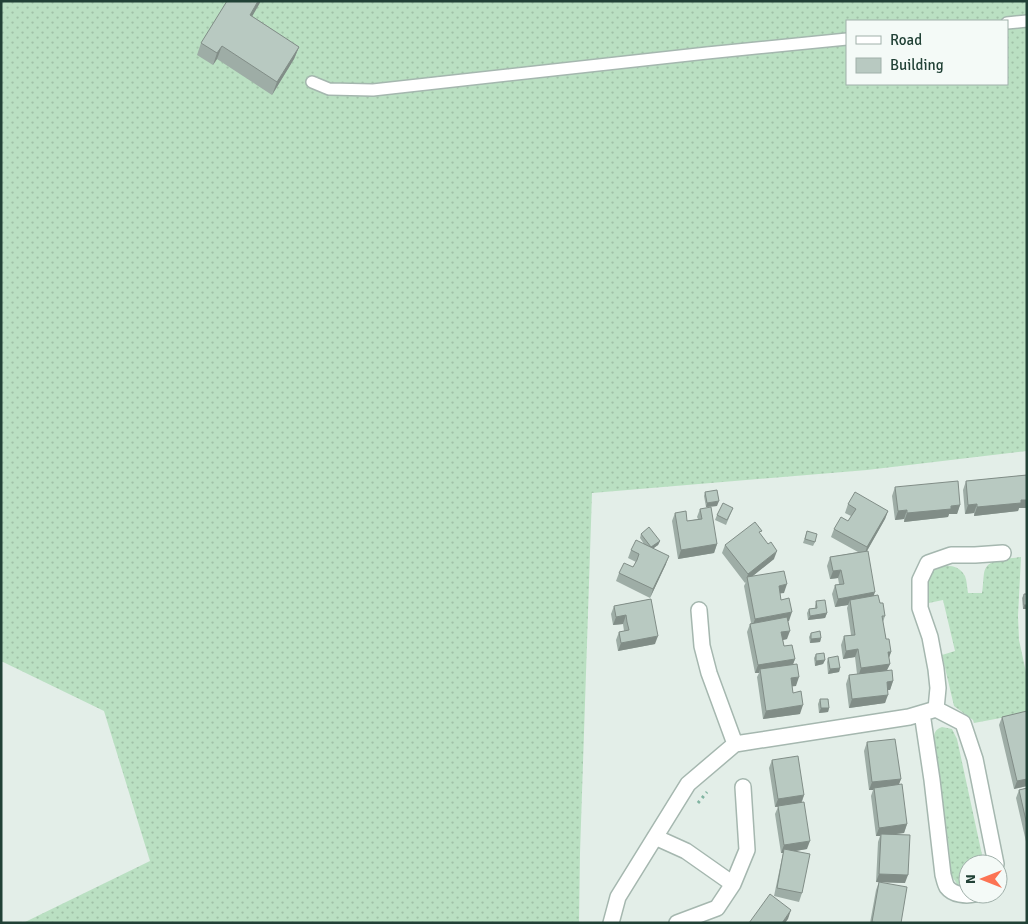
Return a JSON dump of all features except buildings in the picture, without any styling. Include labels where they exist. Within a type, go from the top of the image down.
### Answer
[{"type":"street","points":[[936,709],[938,688],[936,669],[930,637],[920,608],[920,580],[928,564],[951,555],[975,556],[1003,553]]},
{"type":"street","points":[[699,610],[702,646],[709,673],[735,744]]},
{"type":"street","points":[[611,923],[618,897],[688,784],[735,744],[910,717],[936,709],[963,723],[975,759],[994,854]]},
{"type":"street","points":[[922,713],[943,875],[947,887],[958,894]]},
{"type":"street","points":[[677,923],[718,908],[733,884],[747,850],[743,786]]},
{"type":"street","points":[[655,837],[686,852],[733,884]]},
{"type":"lane","points":[[1008,23],[1027,21]]},
{"type":"lane","points":[[312,82],[329,89],[373,90],[846,39]]},
{"type":"green space","points":[[1,1],[1027,1],[1027,451],[867,470],[592,493],[579,923],[23,923],[150,861],[104,711],[1,661]]},
{"type":"green space","points":[[1021,557],[1018,616],[1019,640],[1027,677],[1027,713],[974,723],[973,720],[954,706],[942,655],[955,651],[943,600],[924,604],[924,588],[931,570],[950,566],[958,569],[965,576],[968,593],[982,593],[984,573],[989,564],[994,561]]},
{"type":"green space","points":[[939,728],[952,729],[957,739],[982,854],[958,854],[958,884],[951,875],[934,744],[934,736]]}]
